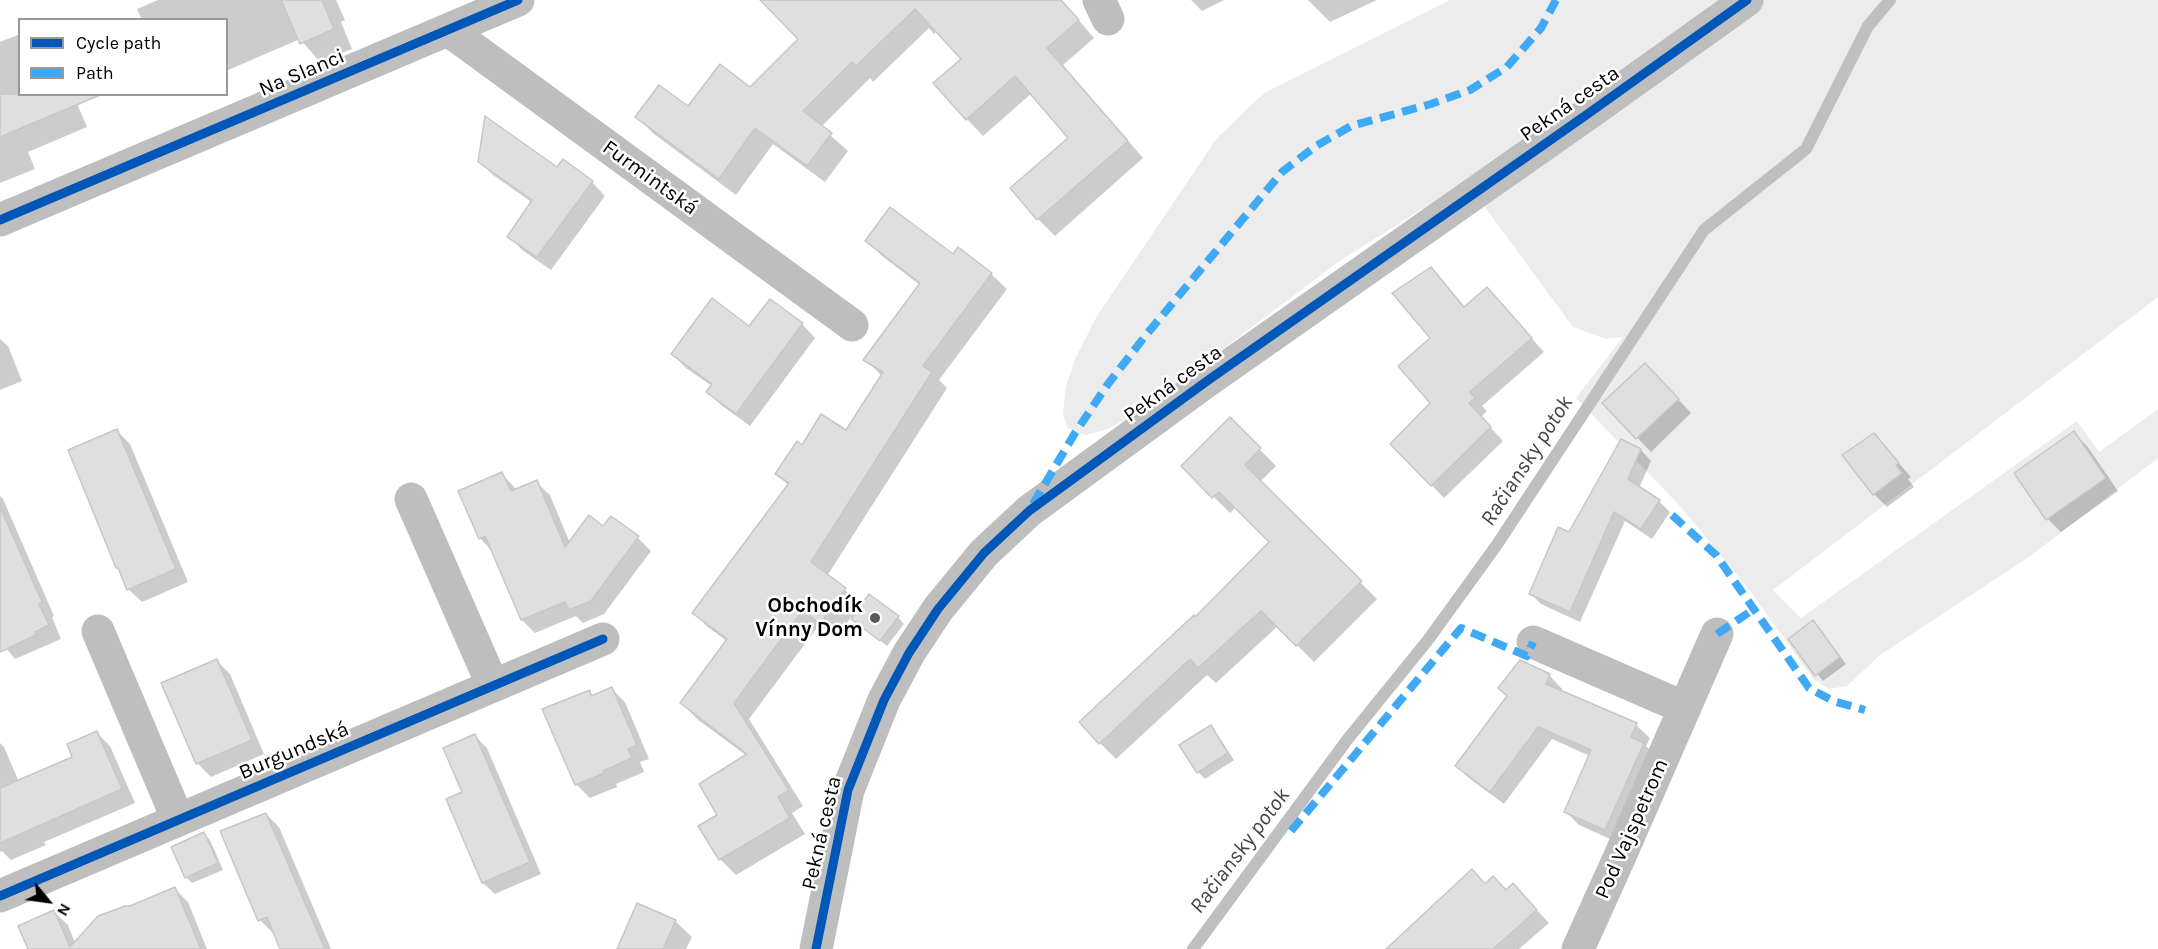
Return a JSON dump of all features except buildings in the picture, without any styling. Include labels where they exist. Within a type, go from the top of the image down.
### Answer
[{"type":"street","name":"Na Slanci","points":[[0,220],[518,0]]},
{"type":"street","name":"Pekná cesta","points":[[816,949],[848,790],[884,700],[909,653],[938,609],[984,553],[1029,512],[1207,381],[1747,0]]},
{"type":"street","name":"Furmintská","points":[[448,30],[852,325]]},
{"type":"street","points":[[411,499],[493,686]]},
{"type":"street","points":[[98,631],[178,820]]},
{"type":"street","name":"Pod Vajspetrom","points":[[1578,949],[1717,634]]},
{"type":"street","name":"Burgundská","points":[[0,896],[603,639]]},
{"type":"street","points":[[1533,642],[1685,708]]},
{"type":"shaded area","points":[[1450,0],[2158,0],[2158,297],[1773,590],[1801,618],[2077,421],[2099,452],[2158,409],[2158,458],[2029,557],[1880,655],[1847,686],[1829,689],[1813,679],[1751,592],[1680,506],[1576,398],[1623,337],[1606,339],[1573,327],[1484,206],[1422,209],[1338,262],[1137,414],[1105,430],[1086,435],[1067,427],[1063,414],[1066,386],[1076,357],[1097,316],[1217,138],[1264,93]]},
{"type":"waterway","name":"Račiansky potok","points":[[1193,949],[1347,740],[1428,640],[1496,546],[1704,230],[1806,149],[1868,26],[1890,0]]},
{"type":"marked path","points":[[1033,504],[1075,433],[1108,384],[1282,172],[1316,146],[1351,126],[1431,104],[1470,90],[1507,67],[1541,28],[1556,0]]},
{"type":"marked path","points":[[1672,515],[1716,555],[1809,688],[1833,701],[1865,710]]},
{"type":"marked path","points":[[1717,634],[1754,609]]},
{"type":"marked path","points":[[1291,831],[1461,628],[1527,656],[1533,642]]},
{"type":"cycle path","points":[[0,220],[518,0]]},
{"type":"cycle path","points":[[816,949],[848,790],[884,700],[909,653],[938,609],[984,553],[1029,511],[1207,381],[1747,0]]},
{"type":"cycle path","points":[[0,896],[603,639]]},
{"type":"place","name":"Obchodík Vínny Dom","points":[[875,618]]}]
